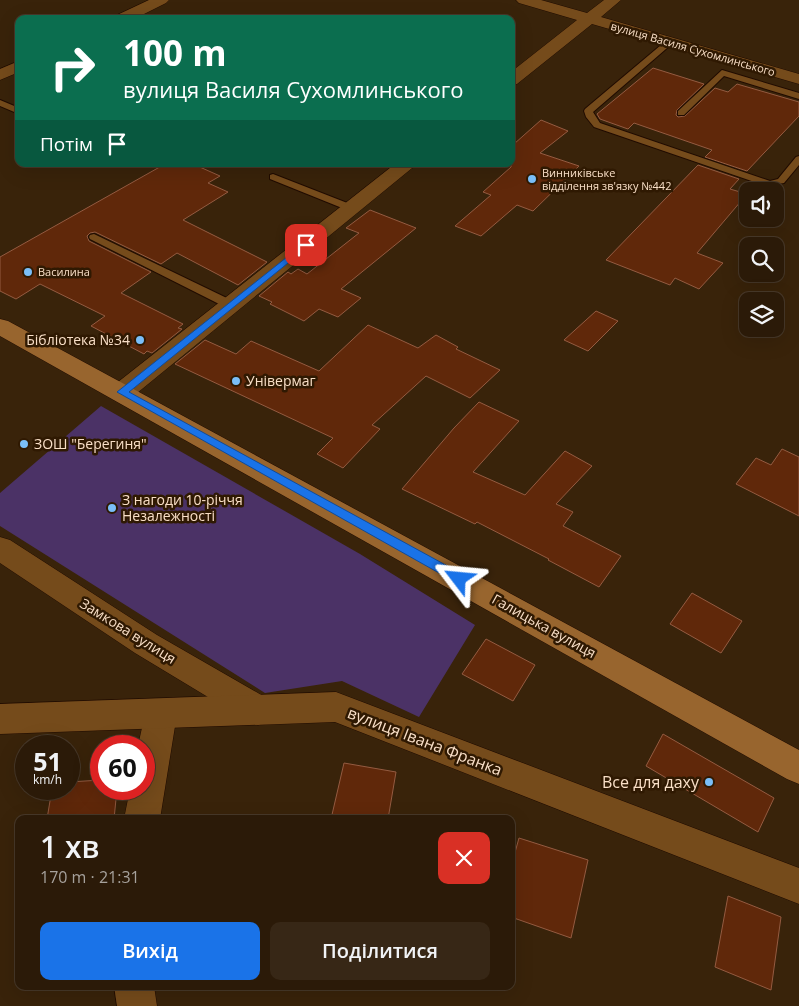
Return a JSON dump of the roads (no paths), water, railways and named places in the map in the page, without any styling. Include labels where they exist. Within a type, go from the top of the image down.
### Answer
[{"type":"main road","name":"Галицька вулиця","points":[[0,326],[799,768]]},
{"type":"street","points":[[129,15],[161,0]]},
{"type":"street","points":[[524,0],[587,19]]},
{"type":"street","name":"вулиця Василя Сухомлинського","points":[[515,77],[613,0]]},
{"type":"street","name":"вулиця Василя Сухомлинського","points":[[587,19],[799,79]]},
{"type":"street","points":[[0,74],[15,68]]},
{"type":"street","points":[[122,392],[403,167]]},
{"type":"street","name":"Замкова вулиця","points":[[0,548],[146,644],[258,710]]},
{"type":"street","name":"вулиця Івана Франка","points":[[0,719],[336,707],[799,886]]},
{"type":"street","points":[[143,815],[161,714]]},
{"type":"street","points":[[135,990],[137,1006]]},
{"type":"lane","points":[[670,42],[588,111],[590,117],[597,125],[769,184],[781,181],[799,159]]},
{"type":"lane","points":[[681,112],[722,73],[799,96]]},
{"type":"lane","points":[[0,103],[15,109]]},
{"type":"lane","points":[[273,177],[351,208]]},
{"type":"lane","points":[[94,237],[231,305]]},
{"type":"place","name":"Винниківське відділення зв'язку №442","points":[[532,179]]},
{"type":"place","name":"Василина","points":[[28,272]]},
{"type":"place","name":"Бібліотека №34","points":[[140,340]]},
{"type":"place","name":"Універмаг","points":[[236,381]]},
{"type":"place","name":"ЗОШ \"Берегиня\"","points":[[24,444]]},
{"type":"place","name":"З нагоди 10-річчя Незалежності","points":[[112,508]]},
{"type":"place","name":"Все для даху","points":[[709,782]]}]
